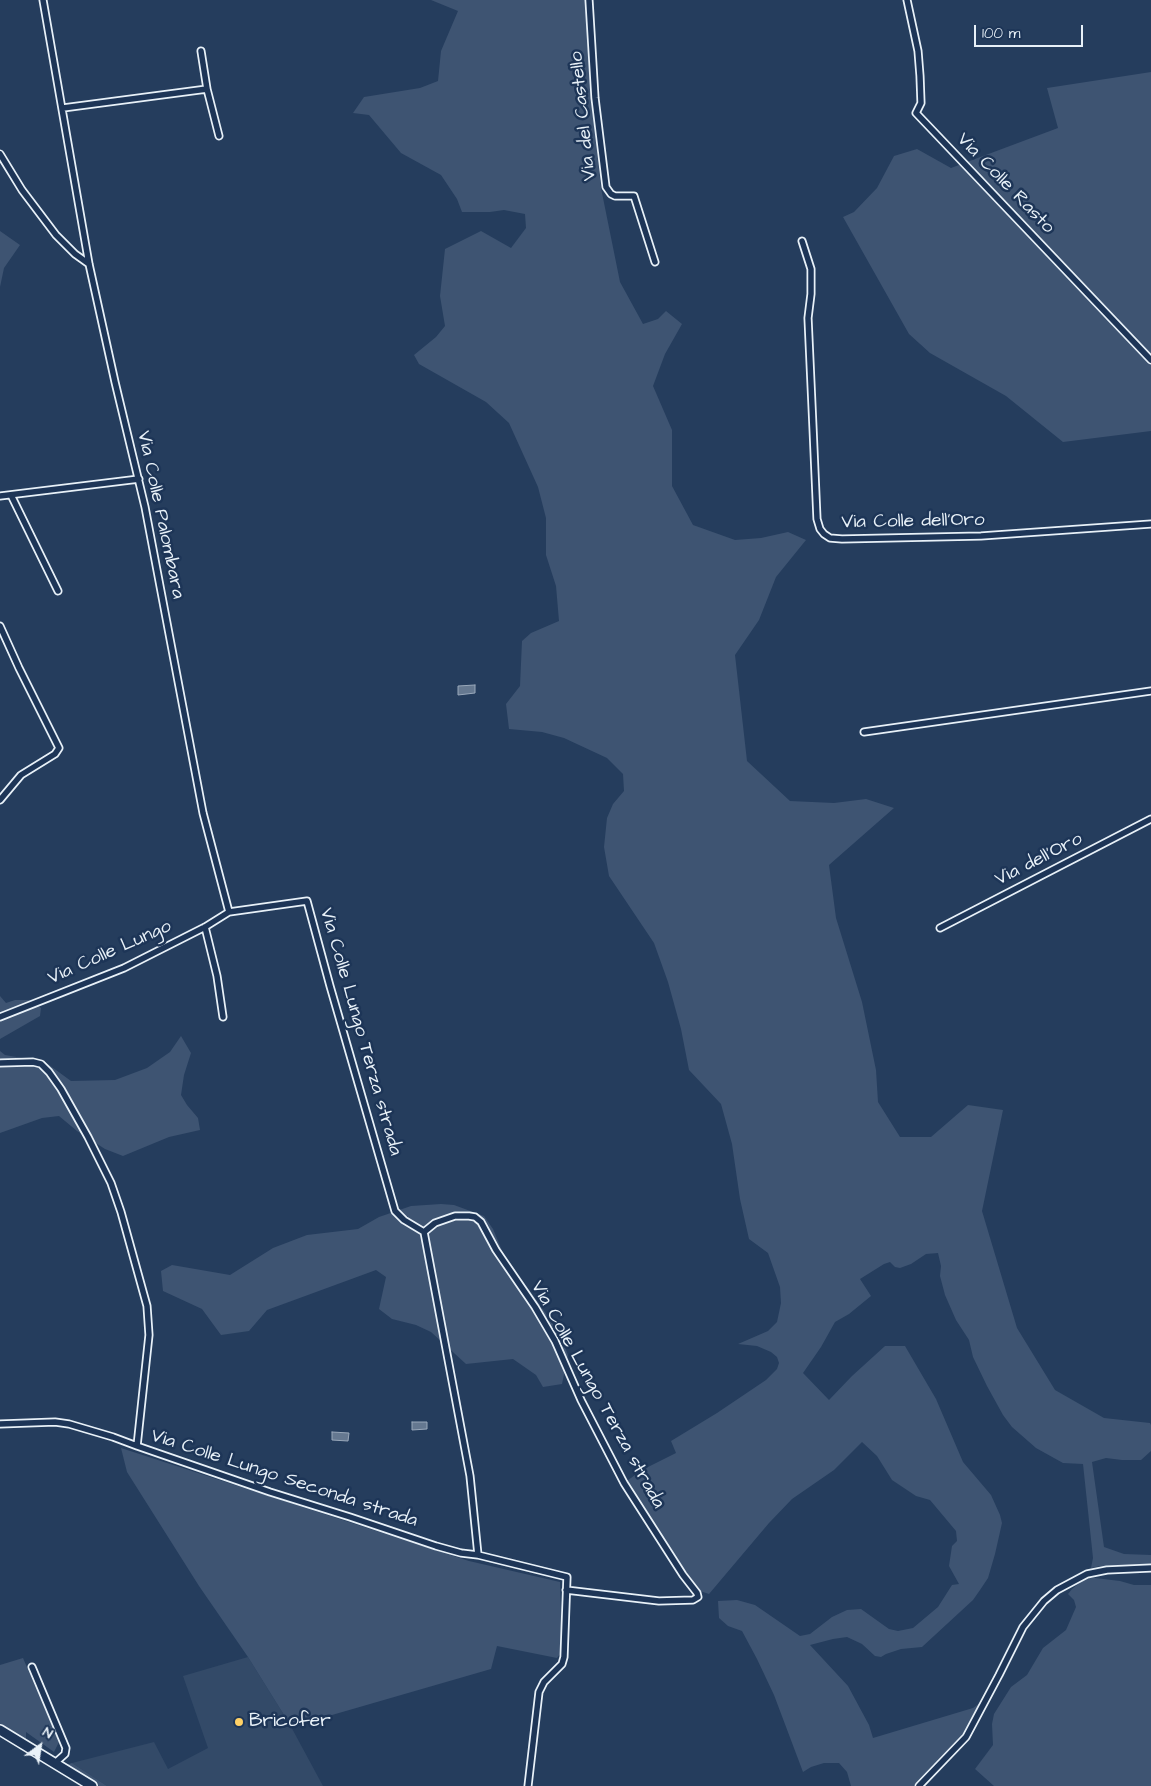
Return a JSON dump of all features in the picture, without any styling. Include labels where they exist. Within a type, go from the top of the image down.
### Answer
[{"type":"main road","points":[[0,1730],[92,1786]]},
{"type":"street","name":"Via Colle Palombara","points":[[43,0],[89,264],[138,479],[173,649],[203,813],[229,912]]},
{"type":"street","name":"Via del Castello","points":[[589,0],[595,98],[606,187],[614,196],[634,196],[655,262]]},
{"type":"street","name":"Via Colle Rasto","points":[[907,0],[918,51],[920,76],[921,103],[916,113],[1151,360]]},
{"type":"street","points":[[201,51],[207,89],[219,136]]},
{"type":"street","points":[[63,108],[207,89]]},
{"type":"street","points":[[0,154],[22,190],[56,235],[75,254],[89,264]]},
{"type":"street","name":"Via Colle dell'Oro","points":[[802,241],[811,269],[811,294],[808,318],[812,428],[818,519],[820,530],[824,534],[834,539],[981,536],[1151,524]]},
{"type":"street","points":[[0,496],[138,479]]},
{"type":"street","points":[[11,495],[58,591]]},
{"type":"street","points":[[0,626],[19,668],[58,743],[59,749],[55,754],[18,777],[0,800]]},
{"type":"street","points":[[864,732],[1151,691]]},
{"type":"street","name":"Via dell'Oro","points":[[940,928],[1151,819]]},
{"type":"street","name":"Via Colle Lungo Terza strada","points":[[229,912],[307,901],[395,1211],[404,1220],[424,1232],[435,1222],[455,1216],[475,1217],[481,1222],[496,1250],[555,1341],[581,1400],[624,1483],[698,1597],[693,1600],[659,1601],[566,1590]]},
{"type":"street","name":"Via Colle Lungo","points":[[0,1017],[124,968],[229,912]]},
{"type":"street","points":[[205,926],[217,976],[223,1017]]},
{"type":"street","name":"Via Colle Lungo Seconda strada","points":[[0,1063],[33,1062],[41,1064],[49,1072],[61,1088],[88,1136],[111,1183],[147,1306],[149,1335],[137,1446],[436,1546],[461,1553],[478,1554]]},
{"type":"street","points":[[424,1232],[470,1476],[478,1554],[567,1577],[564,1656],[562,1664],[544,1682],[539,1692],[528,1786]]},
{"type":"street","points":[[0,1424],[55,1422],[69,1424],[113,1436],[137,1446]]},
{"type":"street","points":[[919,1786],[966,1737],[1022,1627],[1044,1601],[1057,1590],[1087,1574],[1107,1570],[1151,1568]]},
{"type":"street","points":[[32,1667],[66,1748],[65,1754],[55,1763]]},
{"type":"shaded area","points":[[431,0],[590,0],[592,108],[601,188],[620,282],[643,324],[658,319],[666,311],[682,324],[665,354],[653,386],[672,430],[672,486],[693,525],[735,540],[761,538],[788,532],[806,540],[776,577],[759,620],[735,655],[747,761],[790,801],[834,803],[866,799],[894,808],[829,865],[836,918],[862,1002],[876,1070],[878,1102],[900,1137],[931,1137],[968,1105],[1003,1110],[982,1211],[1017,1328],[1055,1390],[1104,1418],[1150,1423],[1151,1425],[1151,1451],[1141,1460],[1106,1458],[1092,1462],[1104,1547],[1124,1554],[1151,1555],[1151,1565],[1100,1566],[1091,1568],[1093,1558],[1083,1464],[1063,1463],[1036,1448],[1012,1427],[1003,1415],[973,1357],[969,1340],[956,1320],[945,1295],[940,1276],[941,1266],[938,1253],[926,1254],[911,1264],[900,1268],[895,1267],[890,1262],[884,1264],[860,1279],[871,1296],[849,1314],[835,1322],[803,1373],[829,1400],[885,1346],[905,1346],[936,1399],[963,1462],[991,1495],[1002,1523],[988,1578],[973,1600],[922,1647],[901,1649],[881,1657],[875,1656],[862,1644],[847,1637],[810,1645],[848,1686],[869,1725],[873,1738],[973,1708],[980,1703],[958,1742],[914,1786],[851,1786],[847,1772],[839,1763],[824,1763],[803,1772],[774,1695],[757,1659],[742,1631],[728,1626],[719,1618],[718,1601],[737,1600],[755,1605],[800,1636],[810,1634],[832,1617],[847,1610],[861,1609],[889,1629],[898,1631],[913,1628],[938,1607],[952,1585],[959,1584],[949,1566],[952,1546],[957,1541],[956,1531],[930,1500],[916,1496],[892,1480],[877,1456],[862,1442],[834,1470],[792,1499],[769,1523],[709,1594],[694,1589],[624,1483],[642,1470],[676,1453],[671,1441],[766,1380],[777,1369],[779,1363],[777,1357],[771,1352],[757,1346],[738,1344],[768,1331],[777,1322],[781,1303],[780,1287],[768,1253],[749,1239],[740,1199],[732,1144],[721,1104],[689,1070],[681,1029],[668,982],[654,943],[609,876],[604,847],[607,818],[613,804],[624,791],[623,774],[607,758],[564,738],[542,732],[509,729],[506,704],[520,686],[522,641],[531,633],[559,621],[556,586],[546,555],[546,518],[538,487],[509,423],[486,402],[419,364],[414,355],[436,337],[445,326],[440,296],[445,249],[481,231],[511,248],[526,228],[525,214],[504,210],[462,212],[457,199],[441,175],[401,153],[369,115],[353,113],[364,97],[420,88],[438,81],[441,51],[458,11]]},
{"type":"shaded area","points":[[1151,72],[1151,431],[1063,442],[1006,396],[930,353],[909,334],[843,217],[854,212],[877,188],[894,156],[917,149],[951,168],[1058,128],[1047,88]]},
{"type":"shaded area","points":[[0,231],[20,245],[4,268],[0,287]]},
{"type":"shaded area","points":[[475,685],[475,693],[458,695],[458,686]]},
{"type":"shaded area","points":[[0,996],[6,1003],[15,1000],[29,1000],[41,1008],[40,1016],[0,1039]]},
{"type":"shaded area","points":[[181,1036],[191,1053],[184,1075],[181,1095],[198,1118],[200,1130],[169,1137],[123,1156],[105,1149],[77,1131],[59,1116],[42,1118],[0,1133],[0,1051],[5,1055],[45,1062],[71,1081],[115,1080],[147,1068],[170,1052]]},
{"type":"shaded area","points":[[454,1205],[484,1216],[493,1229],[503,1253],[559,1332],[568,1355],[562,1384],[543,1387],[536,1375],[513,1359],[466,1364],[431,1332],[416,1325],[392,1319],[379,1309],[386,1277],[376,1270],[267,1310],[249,1331],[221,1335],[202,1309],[163,1291],[161,1271],[172,1265],[230,1275],[273,1248],[307,1235],[358,1229],[379,1217],[411,1206]]},
{"type":"shaded area","points":[[412,1422],[427,1422],[427,1429],[412,1430]]},
{"type":"shaded area","points":[[332,1432],[349,1433],[348,1441],[332,1440]]},
{"type":"shaded area","points":[[121,1448],[469,1561],[560,1582],[562,1652],[557,1658],[497,1646],[491,1669],[332,1715],[289,1723],[127,1472]]},
{"type":"shaded area","points":[[1087,1577],[1120,1581],[1134,1585],[1151,1585],[1151,1786],[994,1786],[975,1769],[993,1745],[992,1724],[994,1714],[1011,1687],[1027,1675],[1043,1648],[1066,1630],[1076,1607],[1074,1600],[1068,1594]]},
{"type":"shaded area","points":[[248,1657],[289,1723],[323,1786],[107,1786],[72,1763],[154,1742],[168,1769],[208,1748],[183,1676]]},
{"type":"shaded area","points":[[23,1658],[59,1742],[54,1752],[26,1732],[26,1741],[0,1725],[0,1665]]},
{"type":"shaded area","points":[[72,1763],[107,1786],[99,1786],[66,1765]]},
{"type":"place","name":"Bricofer","points":[[239,1722]]}]
